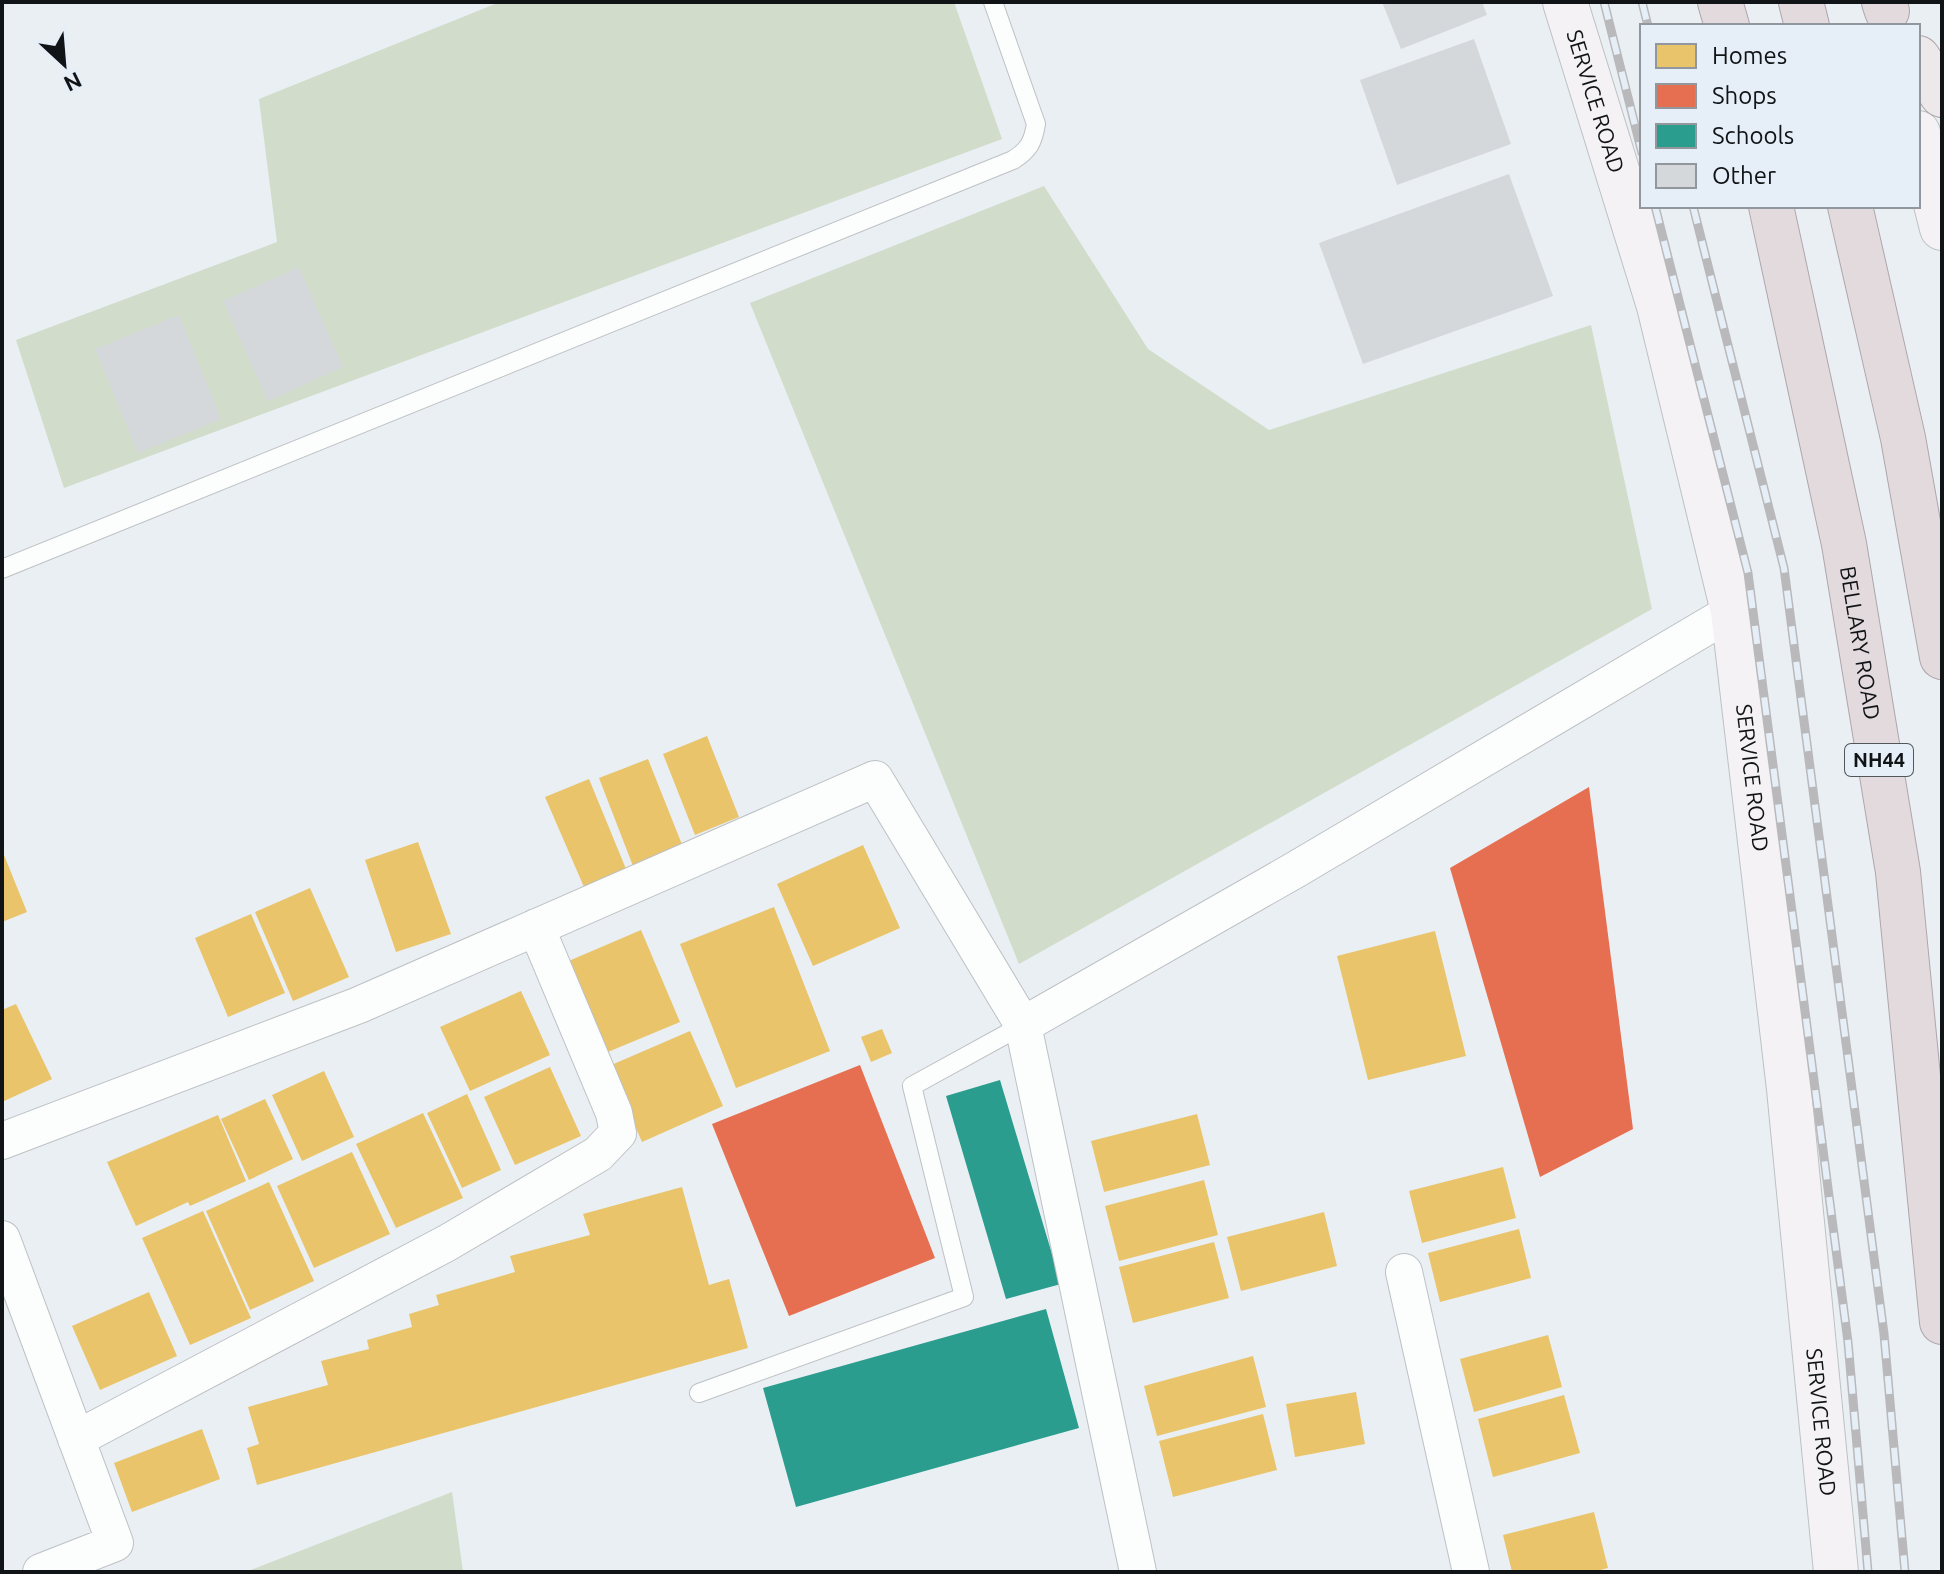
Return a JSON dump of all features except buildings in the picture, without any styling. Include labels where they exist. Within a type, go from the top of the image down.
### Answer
[{"type":"highway","points":[[1720,2],[1726,24]]},
{"type":"highway","points":[[1801,2],[1806,24]]},
{"type":"highway","name":"BELLARY ROAD","points":[[1771,208],[1844,544],[1898,872],[1942,1322]]},
{"type":"highway","points":[[1850,208],[1903,438],[1942,657]]},
{"type":"main road","name":"SERVICE ROAD","points":[[1565,2],[1659,306],[1733,611],[1789,1089],[1836,1572]]},
{"type":"main road","points":[[1920,61],[1942,95]]},
{"type":"main road","points":[[1920,141],[1942,228]]},
{"type":"street","points":[[1023,1025],[1295,870],[1733,611]]},
{"type":"street","points":[[2,1141],[359,1005],[875,779],[1023,1025],[1138,1572]]},
{"type":"street","points":[[76,1439],[447,1243],[598,1154],[618,1133],[614,1113],[536,927]]},
{"type":"street","points":[[2,1239],[115,1543],[41,1572]]},
{"type":"street","points":[[1404,1272],[1471,1572]]},
{"type":"lane","points":[[2,569],[1013,160],[1027,151],[1034,138],[1036,124],[993,2]]},
{"type":"lane","points":[[699,1393],[964,1297],[912,1086],[1023,1025]]},
{"type":"green space","points":[[500,2],[954,2],[1002,139],[64,488],[16,340],[277,242],[259,99]]},
{"type":"green space","points":[[1044,186],[1148,349],[1269,430],[1591,325],[1652,609],[1019,964],[750,303]]},
{"type":"green space","points":[[452,1492],[463,1572],[246,1572],[248,1571]]},
{"type":"railway","points":[[1604,2],[1640,145]]},
{"type":"railway","points":[[1642,2],[1648,24]]},
{"type":"railway","points":[[1656,208],[1748,573],[1848,1342],[1868,1572]]},
{"type":"railway","points":[[1694,208],[1784,568],[1884,1334],[1905,1572]]}]
